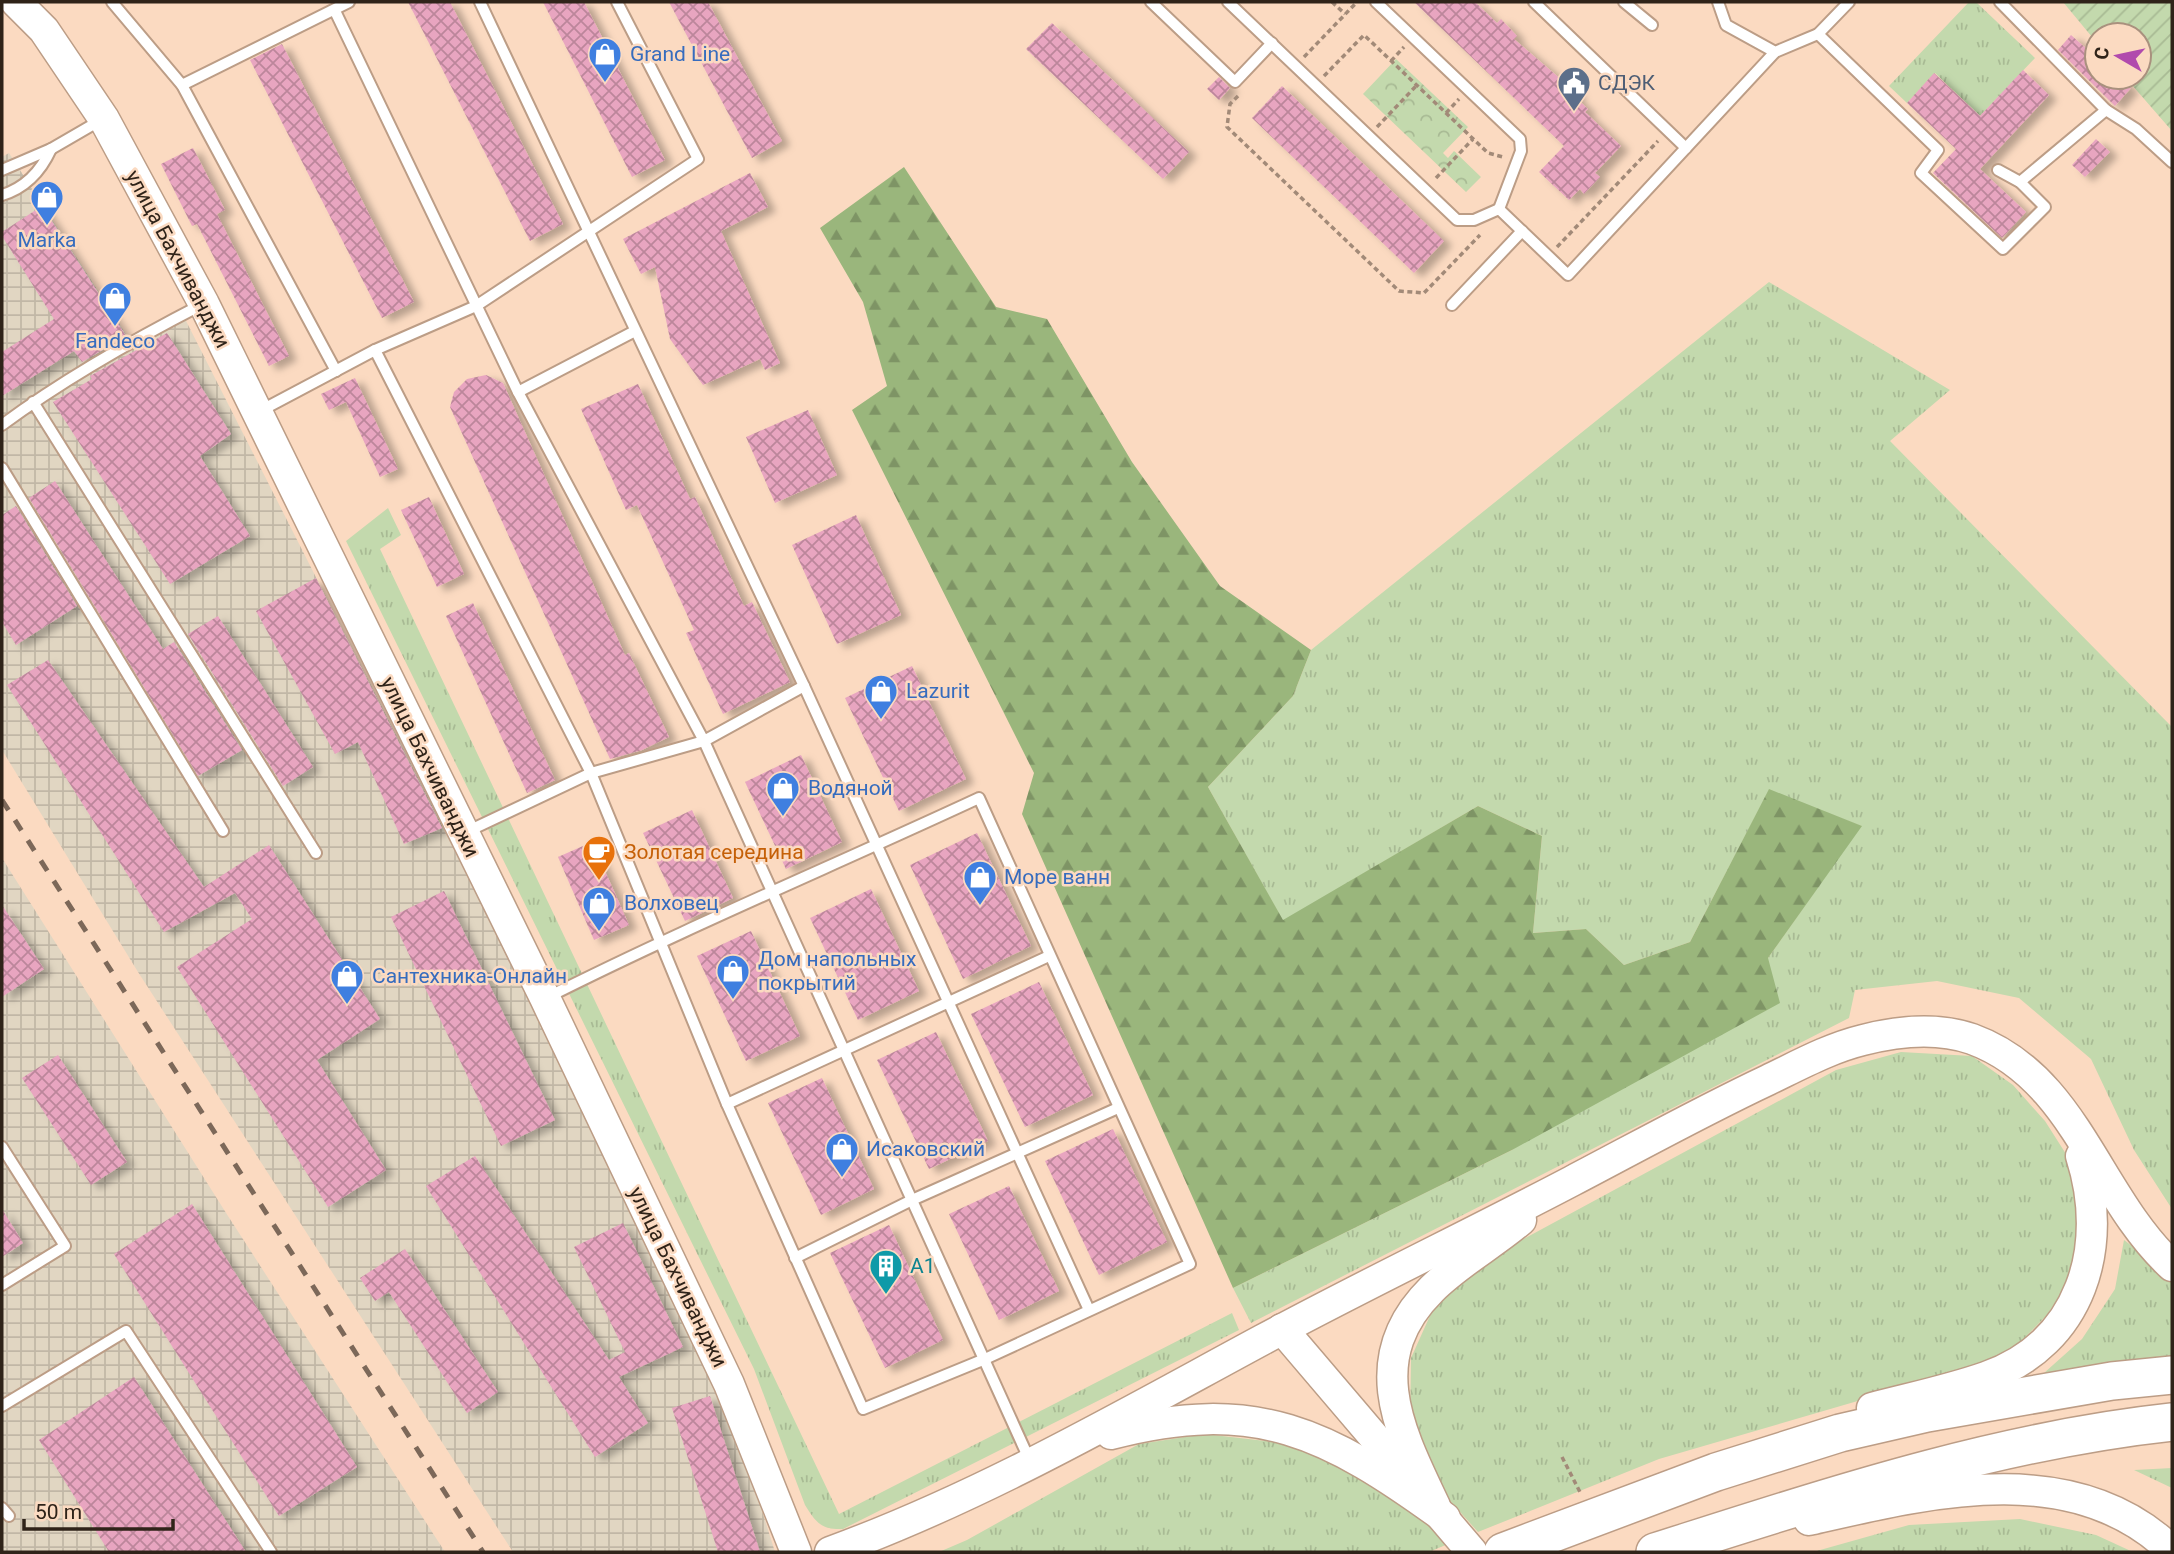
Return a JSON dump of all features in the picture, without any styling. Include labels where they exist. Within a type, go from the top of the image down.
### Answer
[{"type":"highway","points":[[1503,1552],[1716,1472],[1840,1433],[1927,1413],[2112,1381],[2172,1375]]},
{"type":"highway","points":[[1656,1552],[1955,1460],[2125,1427],[2172,1422]]},
{"type":"main road","name":"улица Бахчиванджи","points":[[17,3],[52,41],[104,119],[204,304],[545,998],[729,1384],[796,1552]]},
{"type":"main road","points":[[830,1552],[903,1526],[1031,1464],[1282,1329],[1819,1055],[1861,1040],[1897,1033],[1930,1031],[1966,1037],[1989,1046],[2031,1074],[2068,1115],[2133,1224],[2172,1266]]},
{"type":"main road","points":[[1716,1472],[1835,1419],[1987,1377],[2031,1353],[2052,1335],[2071,1308],[2086,1274],[2093,1240],[2093,1212],[2088,1178],[2068,1115]]},
{"type":"main road","points":[[1440,1512],[1402,1435],[1394,1410],[1391,1388],[1398,1341],[1408,1320],[1431,1290],[1566,1184]]},
{"type":"main road","points":[[1282,1329],[1472,1552]]},
{"type":"main road","points":[[1066,1445],[1151,1424],[1188,1418],[1229,1418],[1271,1424],[1302,1433],[1336,1448],[1440,1512]]},
{"type":"main road","points":[[1728,1529],[1804,1521],[1951,1492],[2019,1488],[2068,1495],[2102,1507],[2132,1520],[2172,1551]]},
{"type":"lane","points":[[112,2],[182,85],[336,371]]},
{"type":"lane","points":[[182,85],[349,2]]},
{"type":"lane","points":[[480,2],[804,685],[875,846],[1089,1310]]},
{"type":"lane","points":[[256,413],[375,350],[476,306],[698,159],[617,2]]},
{"type":"lane","points":[[1151,2],[1235,82],[1272,43]]},
{"type":"lane","points":[[1228,2],[1457,220],[1474,220],[1500,211]]},
{"type":"lane","points":[[1376,2],[1520,139],[1521,152],[1500,211]]},
{"type":"lane","points":[[1534,2],[1686,148]]},
{"type":"lane","points":[[1624,2],[1652,25]]},
{"type":"lane","points":[[1718,2],[1726,25],[1776,52]]},
{"type":"lane","points":[[1500,211],[1568,275],[1776,52],[1818,34],[1849,2]]},
{"type":"lane","points":[[2000,2],[2106,110],[2136,129],[2172,162]]},
{"type":"lane","points":[[335,11],[518,392],[704,741],[1031,1464]]},
{"type":"lane","points":[[1818,34],[1938,150],[1920,173],[2003,249],[2045,206],[2020,182],[1998,170]]},
{"type":"lane","points":[[2020,182],[2106,110]]},
{"type":"lane","points":[[2,170],[51,149],[104,119]]},
{"type":"lane","points":[[2,195],[16,191],[42,167],[51,149]]},
{"type":"lane","points":[[1452,305],[1522,231]]},
{"type":"lane","points":[[2,425],[33,402],[131,342],[204,304]]},
{"type":"lane","points":[[518,392],[635,331]]},
{"type":"lane","points":[[375,350],[591,773],[660,945],[727,1104],[863,1409],[985,1359],[1190,1264],[979,798],[771,894],[660,945],[545,998]]},
{"type":"lane","points":[[33,402],[316,853]]},
{"type":"lane","points":[[2,468],[223,831]]},
{"type":"lane","points":[[463,834],[591,773],[704,741],[804,685]]},
{"type":"lane","points":[[727,1104],[1049,956]]},
{"type":"lane","points":[[795,1258],[912,1200],[1017,1156],[1118,1108]]},
{"type":"lane","points":[[2,1147],[65,1246],[2,1285]]},
{"type":"lane","points":[[2,1406],[127,1331],[271,1552]]},
{"type":"path","points":[[1332,2],[1345,14]]},
{"type":"path","points":[[1296,66],[1357,2]]},
{"type":"path","points":[[1316,85],[1364,35],[1488,153],[1517,161]]},
{"type":"path","points":[[1368,136],[1417,85]]},
{"type":"path","points":[[1230,104],[1227,127],[1399,291],[1424,293],[1500,211]]},
{"type":"path","points":[[1548,256],[1661,138]]},
{"type":"path","points":[[1424,190],[1473,139]]},
{"type":"path","points":[[1562,1457],[1578,1524]]},
{"type":"shaded area","points":[[9,153],[131,342],[183,315],[717,1368],[775,1552],[513,1552],[138,972],[2,750],[2,157]]},
{"type":"shaded area","points":[[2,858],[228,1216],[445,1552],[2,1552]]},
{"type":"green space","points":[[1969,2],[1976,2],[2035,58],[1980,116],[1935,73],[1907,103],[1889,86]]},
{"type":"green space","points":[[2063,2],[2172,2],[2172,131],[2137,91],[2153,91],[2153,21],[2083,21],[2083,26]]},
{"type":"green space","points":[[1396,59],[1468,127],[1443,153],[1448,158],[1454,151],[1481,177],[1466,192],[1363,94]]},
{"type":"green space","points":[[904,167],[996,307],[1047,319],[1132,462],[1220,586],[1311,650],[1293,696],[1208,787],[1283,920],[1478,806],[1542,836],[1533,933],[1586,929],[1624,965],[1690,942],[1769,789],[1862,826],[1768,958],[1780,1003],[1512,1150],[1233,1288],[1022,814],[1034,773],[852,410],[887,386],[863,302],[820,228]]},
{"type":"green space","points":[[1769,282],[1950,390],[1890,441],[2172,727],[2172,1209],[2134,1150],[2091,1059],[2019,998],[1937,981],[1855,990],[1849,1018],[1251,1323],[1233,1288],[1512,1150],[1768,958],[1861,826],[1769,790],[1690,942],[1624,965],[1586,929],[1533,933],[1542,836],[1478,806],[1283,921],[1208,787],[1293,696],[1311,650]]},
{"type":"green space","points":[[388,508],[401,535],[380,549],[839,1514],[1232,1313],[1239,1330],[843,1529],[825,1527],[816,1521],[805,1505],[754,1369],[346,541]]},
{"type":"green space","points":[[1901,1052],[1972,1056],[2013,1085],[2045,1121],[2066,1154],[2083,1203],[2072,1277],[2047,1315],[2005,1358],[1659,1459],[1478,1532],[1435,1484],[1410,1425],[1411,1358],[1433,1309],[1459,1274],[1836,1070]]},
{"type":"green space","points":[[2124,1240],[2172,1276],[2172,1359],[2034,1382],[2082,1339],[2115,1289]]},
{"type":"green space","points":[[1205,1434],[1283,1443],[1350,1464],[1455,1541],[1429,1552],[939,1552],[967,1540],[1139,1444]]},
{"type":"green space","points":[[2172,1468],[2172,1488],[2134,1470]]},
{"type":"green space","points":[[2020,1519],[2096,1535],[2133,1552],[1813,1552],[1909,1525]]},
{"type":"building","points":[[408,2],[450,2],[563,224],[530,241]]},
{"type":"building","points":[[543,2],[584,2],[665,160],[632,177]]},
{"type":"building","points":[[669,2],[708,2],[782,141],[752,158]]},
{"type":"building","points":[[1414,2],[1475,2],[1497,23],[1501,19],[1517,36],[1514,39],[1578,94],[1575,97],[1588,109],[1585,112],[1621,146],[1595,173],[1600,177],[1584,194],[1580,189],[1569,200],[1539,172],[1564,146]]},
{"type":"building","points":[[1052,23],[1189,152],[1163,179],[1026,49]]},
{"type":"building","points":[[2071,35],[2083,46],[2083,75],[2058,50]]},
{"type":"building","points":[[282,44],[414,302],[382,318],[250,60]]},
{"type":"building","points":[[2023,70],[2049,95],[1980,169],[2026,212],[2002,238],[1933,173],[1956,149],[1907,103],[1934,73],[1980,116]]},
{"type":"building","points":[[1219,77],[1230,88],[1219,100],[1207,89]]},
{"type":"building","points":[[1282,86],[1444,241],[1414,273],[1252,118]]},
{"type":"building","points":[[2100,91],[2128,91],[2115,106]]},
{"type":"building","points":[[2096,139],[2110,152],[2085,177],[2072,165]]},
{"type":"building","points":[[193,148],[225,210],[217,214],[289,356],[269,366],[197,224],[192,226],[161,164]]},
{"type":"building","points":[[750,173],[768,207],[721,231],[780,363],[765,370],[760,359],[703,385],[670,339],[655,267],[641,274],[623,239]]},
{"type":"building","points":[[42,206],[126,336],[82,362],[74,351],[2,396],[2,352],[54,319],[2,236],[2,232]]},
{"type":"building","points":[[167,333],[231,434],[200,456],[250,536],[170,584],[53,402],[92,379],[90,376]]},
{"type":"building","points":[[486,375],[503,383],[625,655],[629,653],[669,737],[642,750],[610,759],[450,407],[454,392],[467,379]]},
{"type":"building","points":[[355,378],[398,469],[380,477],[346,402],[329,410],[321,394]]},
{"type":"building","points":[[638,384],[690,499],[695,497],[744,606],[752,602],[790,682],[723,714],[686,633],[694,630],[637,505],[626,510],[581,409]]},
{"type":"building","points":[[808,410],[837,475],[775,503],[746,437]]},
{"type":"building","points":[[55,481],[163,649],[174,642],[242,750],[198,776],[29,498]]},
{"type":"building","points":[[429,497],[464,574],[437,587],[401,510]]},
{"type":"building","points":[[16,506],[77,606],[16,645],[2,622],[2,515]]},
{"type":"building","points":[[856,515],[901,615],[837,644],[792,545]]},
{"type":"building","points":[[316,578],[442,828],[404,844],[358,742],[335,754],[256,611]]},
{"type":"building","points":[[473,603],[555,780],[527,793],[446,616]]},
{"type":"building","points":[[218,616],[313,767],[283,786],[188,634]]},
{"type":"building","points":[[48,660],[204,887],[269,845],[380,1019],[317,1060],[386,1170],[328,1207],[177,967],[252,919],[235,893],[164,932],[7,685]]},
{"type":"building","points":[[912,666],[966,779],[899,811],[845,698]]},
{"type":"building","points":[[801,755],[842,842],[786,869],[745,782]]},
{"type":"building","points":[[692,810],[733,898],[685,921],[643,833]]},
{"type":"building","points":[[977,833],[1031,946],[963,979],[910,865]]},
{"type":"building","points":[[592,842],[629,925],[594,940],[558,857]]},
{"type":"building","points":[[871,889],[919,991],[858,1020],[810,918]]},
{"type":"building","points":[[444,891],[555,1120],[501,1146],[391,917]]},
{"type":"building","points":[[2,905],[44,969],[2,997]]},
{"type":"building","points":[[751,931],[800,1036],[746,1061],[697,956]]},
{"type":"building","points":[[1039,982],[1093,1095],[1025,1127],[971,1014]]},
{"type":"building","points":[[936,1032],[988,1141],[929,1169],[877,1060]]},
{"type":"building","points":[[58,1055],[127,1162],[91,1185],[22,1078]]},
{"type":"building","points":[[822,1078],[874,1189],[821,1215],[768,1103]]},
{"type":"building","points":[[1113,1129],[1167,1242],[1099,1275],[1045,1161]]},
{"type":"building","points":[[475,1156],[609,1360],[625,1352],[574,1247],[623,1223],[683,1347],[619,1377],[648,1423],[595,1457],[426,1186]]},
{"type":"building","points":[[1009,1186],[1059,1291],[999,1320],[949,1214]]},
{"type":"building","points":[[192,1204],[357,1467],[279,1516],[114,1254]]},
{"type":"building","points":[[2,1209],[23,1243],[2,1257]]},
{"type":"building","name":"A1","points":[[889,1225],[943,1340],[885,1368],[830,1253]]},
{"type":"building","points":[[405,1249],[498,1392],[467,1413],[389,1292],[375,1301],[360,1278]]},
{"type":"building","points":[[134,1377],[246,1552],[109,1552],[39,1440]]},
{"type":"building","points":[[710,1396],[760,1552],[718,1552],[672,1408]]},
{"type":"railway","points":[[2,800],[483,1552]]},
{"type":"place","name":"Grand Line","points":[[605,84]]},
{"type":"place","name":"СДЭК","points":[[1574,113]]},
{"type":"place","name":"Marka","points":[[47,227]]},
{"type":"place","name":"Fandeco","points":[[115,328]]},
{"type":"place","name":"Lazurit","points":[[881,721]]},
{"type":"place","name":"Водяной","points":[[783,818]]},
{"type":"place","name":"Золотая середина","points":[[599,882]]},
{"type":"place","name":"Море ванн","points":[[980,907]]},
{"type":"place","name":"Волховец","points":[[599,933]]},
{"type":"place","name":"Дом напольных покрытий","points":[[733,1001]]},
{"type":"place","name":"Сантехника-Онлайн","points":[[347,1006]]},
{"type":"place","name":"Исаковский","points":[[842,1179]]},
{"type":"place","name":"A1","points":[[886,1296]]}]
